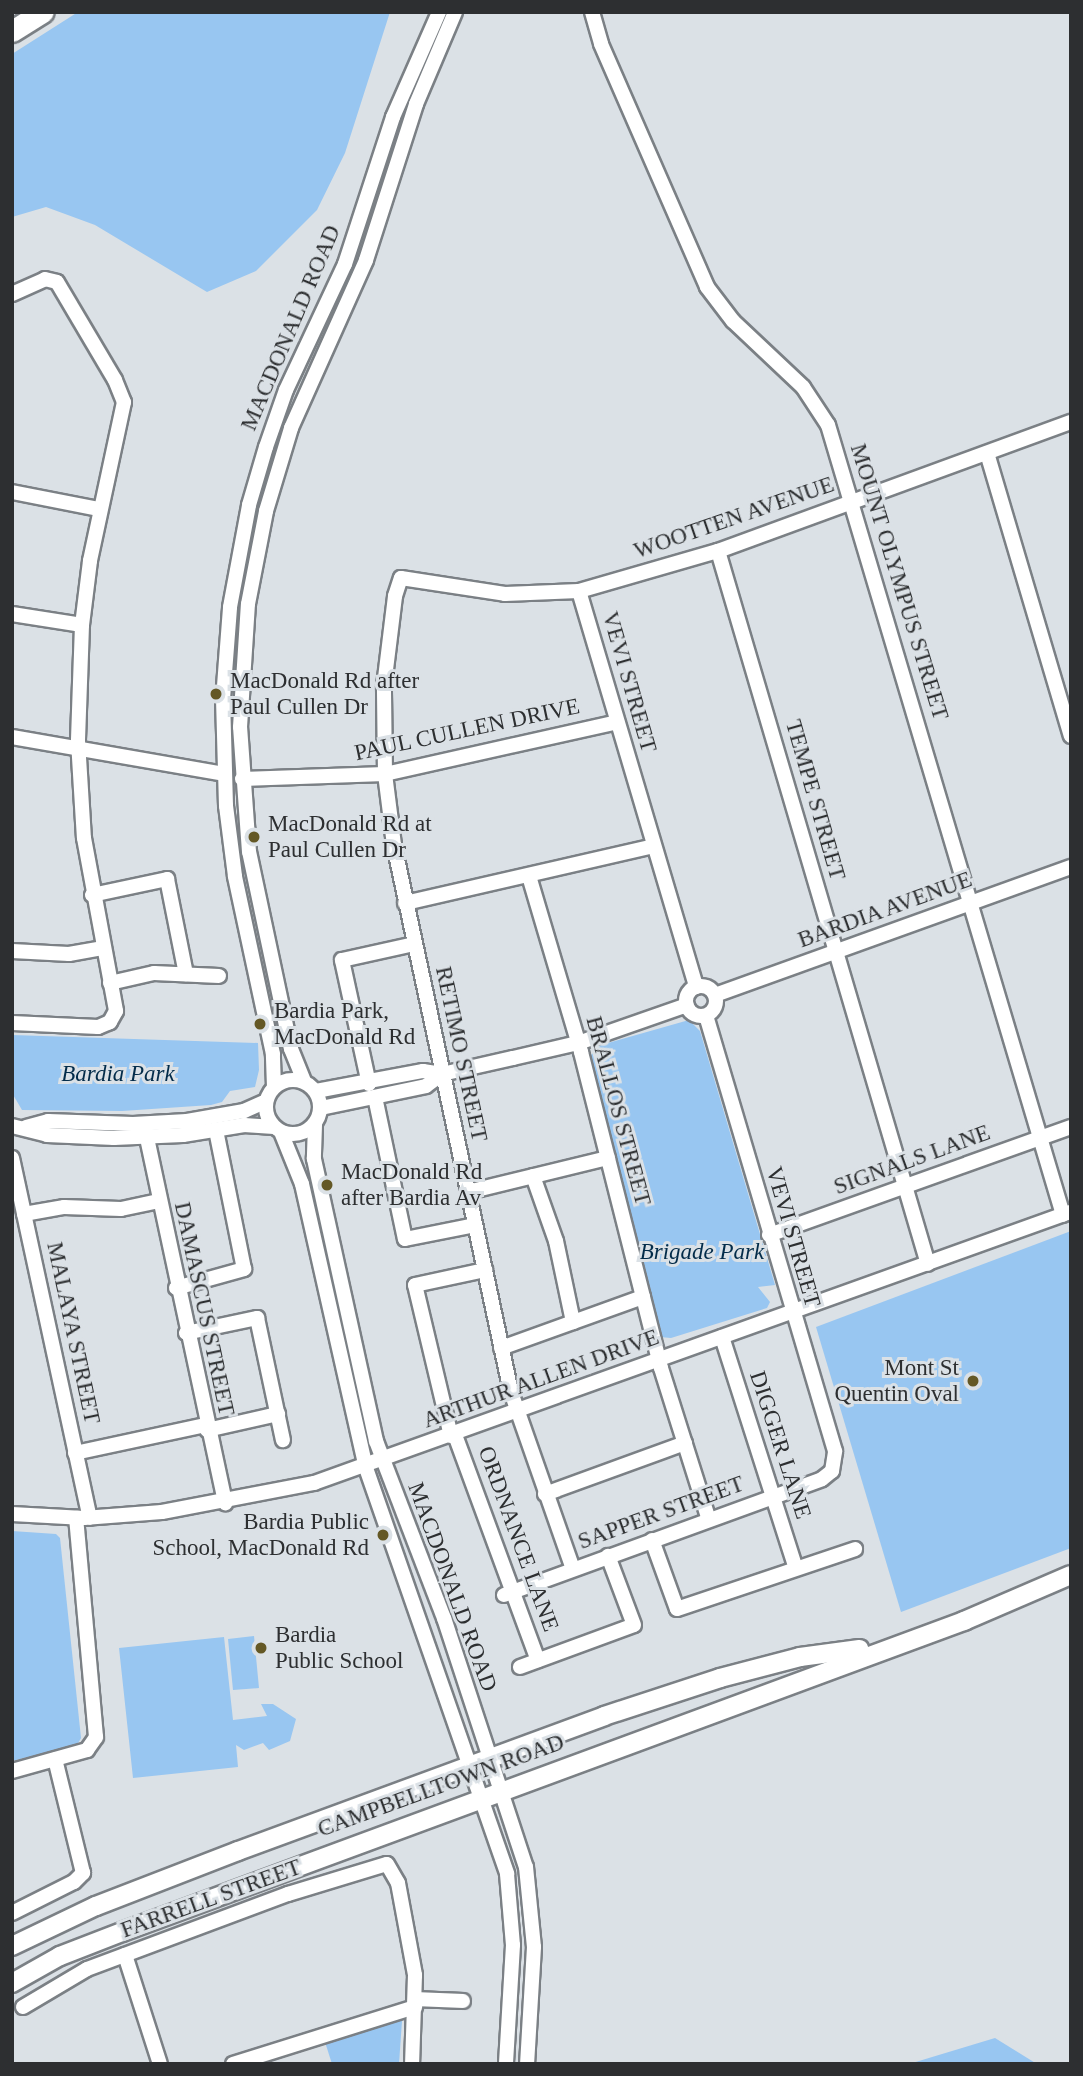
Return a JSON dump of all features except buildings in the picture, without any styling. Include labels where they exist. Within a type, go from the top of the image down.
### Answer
[{"type":"highway","points":[[12,31],[43,12]]},
{"type":"main road","name":"CAMPBELLTOWN ROAD","points":[[12,1983],[60,1956],[890,1644],[964,1621],[1071,1575]]},
{"type":"main road","name":"CAMPBELLTOWN ROAD","points":[[12,1946],[96,1906],[226,1855],[720,1678],[800,1657],[890,1644]]},
{"type":"street","name":"MACDONALD ROAD","points":[[274,1087],[273,1054],[235,876],[224,774],[224,667],[249,505],[286,390],[345,264],[394,117],[439,12]]},
{"type":"street","name":"MACDONALD ROAD","points":[[304,1082],[291,1049],[263,923],[242,779],[242,665],[266,511],[296,415],[366,260],[416,104],[455,12]]},
{"type":"street","name":"MOUNT OLYMPUS STREET","points":[[592,12],[601,44],[707,287],[733,321],[815,402],[828,425],[1041,1138],[1067,1213]]},
{"type":"street","points":[[12,294],[45,279],[57,282],[122,393],[122,421],[99,509],[82,625],[78,749],[92,895],[116,1011],[105,1025],[12,1023]]},
{"type":"street","name":"WOOTTEN AVENUE","points":[[401,578],[493,593],[579,591],[718,551],[1071,422]]},
{"type":"street","points":[[987,453],[1071,736]]},
{"type":"street","points":[[12,492],[99,509]]},
{"type":"street","name":"TEMPE STREET","points":[[718,551],[928,1264]]},
{"type":"street","name":"RETIMO STREET","points":[[401,578],[387,649],[385,774],[405,903],[516,1411],[573,1569]]},
{"type":"street","name":"VEVI STREET","points":[[579,591],[696,987]]},
{"type":"street","points":[[12,614],[82,625]]},
{"type":"street","name":"PAUL CULLEN DRIVE","points":[[242,779],[385,774],[617,722]]},
{"type":"street","points":[[12,737],[224,774]]},
{"type":"street","points":[[405,903],[653,846]]},
{"type":"street","name":"BARDIA AVENUE","points":[[715,995],[1071,866]]},
{"type":"street","name":"BRALLOS STREET","points":[[529,876],[578,1043],[659,1360],[709,1520]]},
{"type":"street","points":[[92,895],[167,879],[186,974]]},
{"type":"street","points":[[414,944],[342,960],[405,1239],[475,1225]]},
{"type":"street","points":[[12,951],[69,954],[103,948]]},
{"type":"street","points":[[110,983],[154,973],[219,976]]},
{"type":"street","points":[[696,987],[705,987],[715,995],[716,1005],[706,1016],[692,1013],[687,1005],[689,993],[696,987]]},
{"type":"street","points":[[321,1108],[423,1072],[442,1074],[578,1043],[687,1005]]},
{"type":"street","name":"VEVI STREET","points":[[706,1016],[835,1451],[832,1471]]},
{"type":"street","points":[[19,1127],[47,1135],[216,1130],[244,1125],[299,1134],[315,1125],[321,1108],[316,1091],[304,1082],[288,1080],[274,1087],[266,1101],[227,1115],[144,1131]]},
{"type":"street","points":[[316,1091],[372,1090]]},
{"type":"street","points":[[266,1101],[278,1129]]},
{"type":"street","name":"MACDONALD ROAD","points":[[315,1125],[314,1159],[382,1462],[444,1618],[526,1867],[533,1913],[527,2064]]},
{"type":"street","name":"SIGNALS LANE","points":[[769,1235],[1071,1127]]},
{"type":"street","name":"MACDONALD ROAD","points":[[278,1129],[299,1173],[366,1468],[511,1895],[513,1945],[506,2064]]},
{"type":"street","points":[[176,1288],[244,1269],[216,1130]]},
{"type":"street","name":"DAMASCUS STREET","points":[[144,1131],[206,1428],[225,1503]]},
{"type":"street","points":[[468,1192],[608,1157]]},
{"type":"street","name":"MALAYA STREET","points":[[12,1158],[16,1196],[24,1214],[75,1453],[83,1518],[97,1732],[92,1748],[55,1759]]},
{"type":"street","points":[[533,1176],[556,1241],[572,1322]]},
{"type":"street","points":[[24,1214],[64,1207],[121,1209],[158,1201]]},
{"type":"street","name":"ARTHUR ALLEN DRIVE","points":[[12,1514],[83,1518],[225,1503],[366,1468],[516,1411],[1067,1213]]},
{"type":"street","name":"ORDNANCE LANE","points":[[485,1270],[415,1285],[453,1435],[509,1593],[538,1660]]},
{"type":"street","points":[[501,1348],[643,1297]]},
{"type":"street","points":[[186,1333],[257,1318],[283,1440]]},
{"type":"street","name":"DIGGER LANE","points":[[722,1337],[795,1566]]},
{"type":"street","points":[[75,1453],[278,1414]]},
{"type":"street","points":[[545,1494],[685,1443]]},
{"type":"street","name":"SAPPER STREET","points":[[509,1593],[772,1497],[832,1471]]},
{"type":"street","points":[[652,1540],[677,1609],[795,1566],[855,1549]]},
{"type":"street","name":"ORDNANCE LANE","points":[[520,1667],[634,1625],[608,1556]]},
{"type":"street","points":[[12,1771],[55,1759],[83,1872],[74,1882],[12,1913]]},
{"type":"street","name":"FARRELL STREET","points":[[23,2007],[87,1969],[288,1894],[387,1864],[398,1883],[415,2003],[412,2064]]},
{"type":"street","points":[[125,1955],[160,2064]]},
{"type":"street","points":[[233,2064],[415,2003],[463,2001]]},
{"type":"green space","points":[[78,12],[390,12],[345,153],[317,210],[256,271],[207,292],[95,225],[46,207],[12,217],[12,54]]},
{"type":"green space","name":"Brigade Park","points":[[689,1020],[700,1031],[775,1285],[758,1287],[770,1302],[767,1308],[671,1338],[660,1337],[591,1055],[601,1045]]},
{"type":"green space","name":"Bardia Park","points":[[12,1035],[258,1043],[259,1070],[255,1087],[230,1091],[222,1102],[211,1105],[122,1111],[22,1110],[12,1093]]},
{"type":"green space","points":[[1071,1231],[1071,1548],[901,1612],[816,1327]]},
{"type":"green space","points":[[12,1531],[56,1534],[60,1538],[81,1738],[77,1745],[12,1761]]},
{"type":"green space","points":[[254,1636],[259,1688],[233,1690],[228,1639]]},
{"type":"green space","points":[[224,1637],[233,1720],[267,1716],[261,1704],[273,1704],[296,1719],[290,1741],[269,1750],[263,1743],[244,1750],[236,1745],[238,1767],[133,1778],[119,1648]]},
{"type":"green space","points":[[396,2019],[402,2021],[399,2064],[332,2064],[325,2042]]},
{"type":"green space","points":[[995,2038],[1037,2064],[909,2064]]},
{"type":"place","name":"MacDonald Rd after Paul Cullen Dr","points":[[216,694]]},
{"type":"place","name":"MacDonald Rd at Paul Cullen Dr","points":[[254,837]]},
{"type":"place","name":"Bardia Park, MacDonald Rd","points":[[260,1024]]},
{"type":"place","name":"MacDonald Rd after Bardia Av","points":[[327,1185]]},
{"type":"place","name":"Mont St Quentin Oval","points":[[973,1381]]},
{"type":"place","name":"Bardia Public School, MacDonald Rd","points":[[383,1535]]},
{"type":"place","name":"Bardia Public School","points":[[261,1648]]}]
